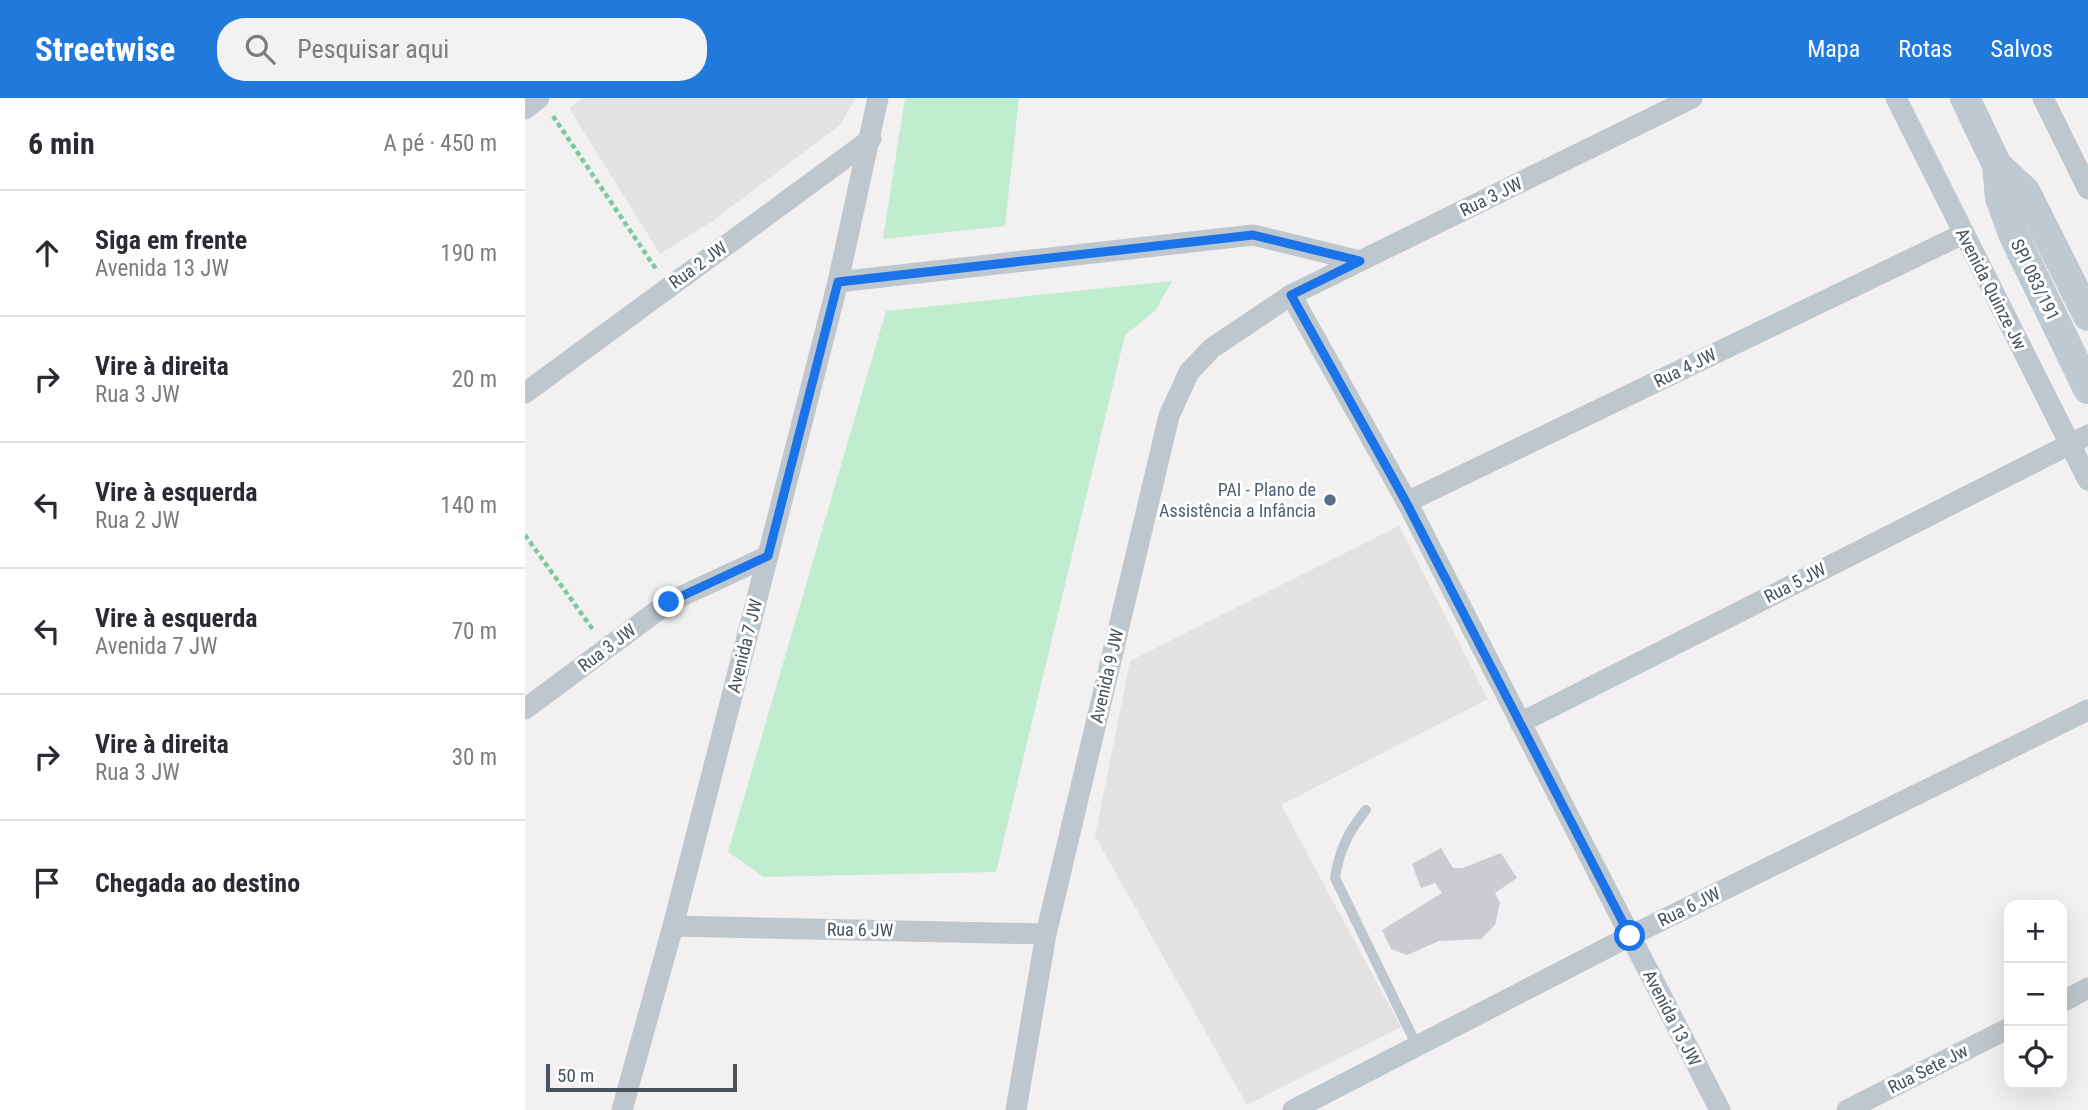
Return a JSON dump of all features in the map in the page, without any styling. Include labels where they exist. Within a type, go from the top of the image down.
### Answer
[{"type":"main road","name":"SPI 083/191","points":[[1965,98],[1997,165],[2000,198],[2013,234],[2088,389]]},
{"type":"main road","name":"SPI 083/191","points":[[1997,165],[2025,191],[2088,316]]},
{"type":"street","name":"Avenida 7 JW","points":[[622,1110],[673,926],[838,282],[878,98]]},
{"type":"street","name":"Rua 3 JW","points":[[1291,295],[1692,98]]},
{"type":"street","name":"Avenida Quinze Jw","points":[[1896,98],[1963,234],[2079,438],[2088,480]]},
{"type":"street","points":[[2043,98],[2088,189]]},
{"type":"street","points":[[525,109],[544,104]]},
{"type":"street","name":"Rua 2 JW","points":[[525,393],[871,139]]},
{"type":"street","name":"Rua 4 JW","points":[[1406,502],[1963,234]]},
{"type":"street","points":[[838,282],[1253,235],[1360,261]]},
{"type":"street","name":"Avenida 13 JW","points":[[1291,295],[1406,502],[1720,1110]]},
{"type":"street","name":"Avenida 9 JW","points":[[1016,1110],[1046,933],[1169,416],[1189,372],[1212,348],[1291,295]]},
{"type":"street","name":"Rua 5 JW","points":[[1520,723],[2079,438]]},
{"type":"street","name":"Rua 3 JW","points":[[525,709],[669,602],[768,556]]},
{"type":"street","name":"Rua 6 JW","points":[[1293,1110],[1630,936],[2088,710]]},
{"type":"street","name":"Rua 6 JW","points":[[673,926],[1046,933]]},
{"type":"street","points":[[2067,999],[2088,988]]},
{"type":"street","name":"Rua Sete Jw","points":[[1846,1110],[2004,1031]]},
{"type":"lane","points":[[1366,810],[1349,830],[1339,855],[1335,878],[1417,1046]]},
{"type":"path","points":[[544,104],[668,287]]},
{"type":"path","points":[[525,535],[607,648]]},
{"type":"shaded area","points":[[583,98],[856,98],[840,125],[714,220],[660,254],[569,108]]},
{"type":"shaded area","points":[[1399,526],[1488,699],[1281,805],[1401,1027],[1247,1105],[1095,836],[1130,661]]},
{"type":"green space","points":[[905,98],[1019,98],[1005,226],[883,239]]},
{"type":"green space","points":[[1172,281],[1155,311],[1125,335],[996,872],[764,877],[728,852],[886,311]]},
{"type":"building","points":[[1441,848],[1453,868],[1463,868],[1501,853],[1517,878],[1495,893],[1500,903],[1495,925],[1481,939],[1439,941],[1407,955],[1391,949],[1382,930],[1442,893],[1435,883],[1421,888],[1412,864]]},
{"type":"place","name":"PAI - Plano de Assistência a Infância","points":[[1330,500]]},
{"type":"route","points":[[669,602],[768,556],[838,282],[1253,235],[1360,261],[1291,295],[1406,502],[1630,936]]}]
